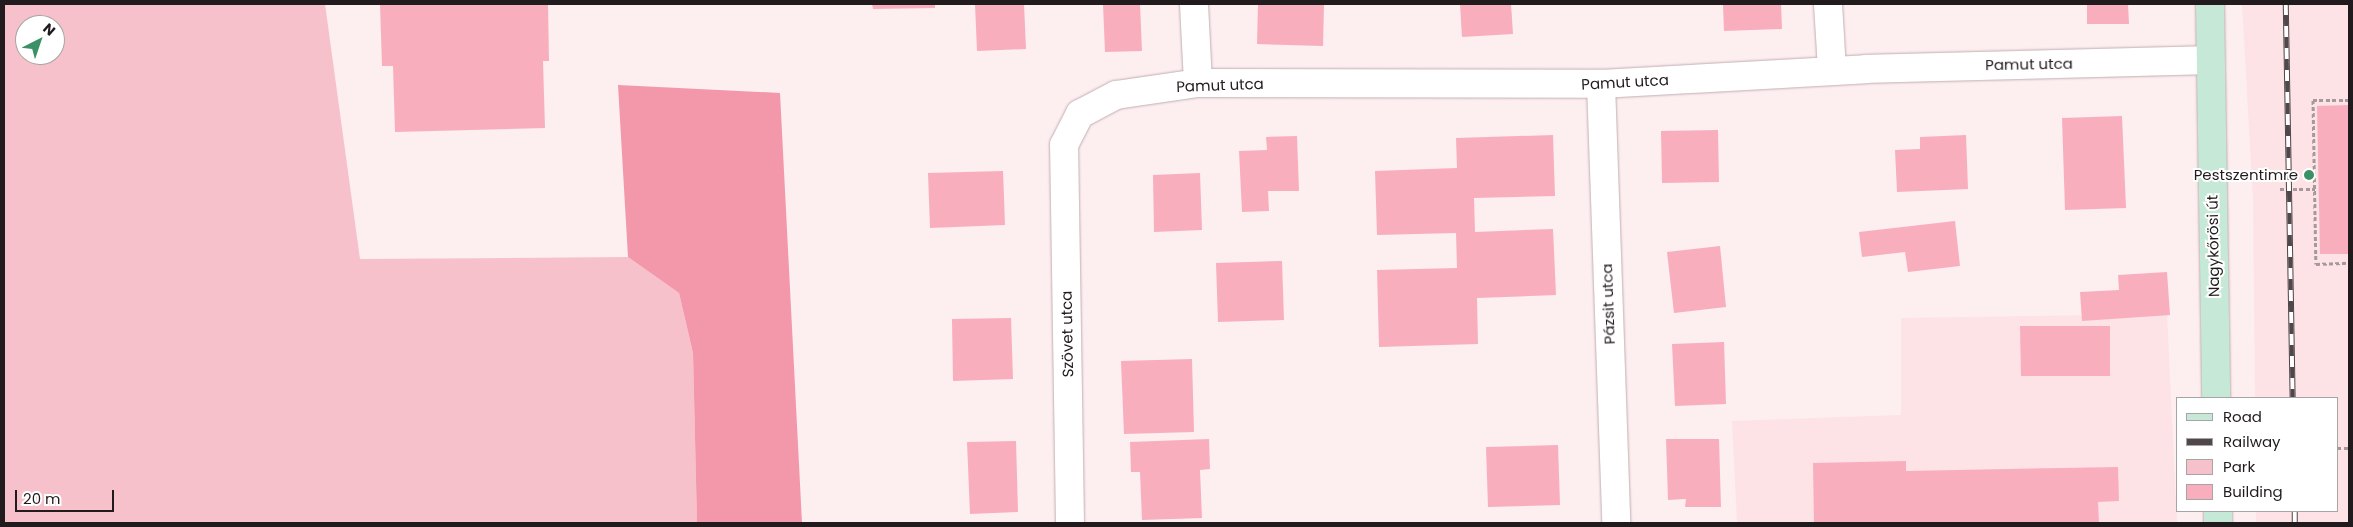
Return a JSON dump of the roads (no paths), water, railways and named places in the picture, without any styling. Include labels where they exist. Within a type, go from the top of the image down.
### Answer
[{"type":"main road","name":"Nagykőrösi út","points":[[2210,4],[2209,60],[2216,397]]},
{"type":"street","points":[[1194,4],[1198,83]]},
{"type":"street","points":[[1828,4],[1832,70]]},
{"type":"street","name":"Pamut utca","points":[[1064,145],[1080,114],[1116,95],[1198,83],[1601,84],[1832,70],[2209,60]]},
{"type":"street","name":"Pázsit utca","points":[[1601,84],[1616,523]]},
{"type":"street","name":"Szövet utca","points":[[1064,145],[1070,523]]},
{"type":"railway","points":[[2286,4],[2293,397]]},
{"type":"railway","points":[[2295,512],[2295,523]]},
{"type":"place","name":"Pestszentimre","points":[[2309,175]]}]
